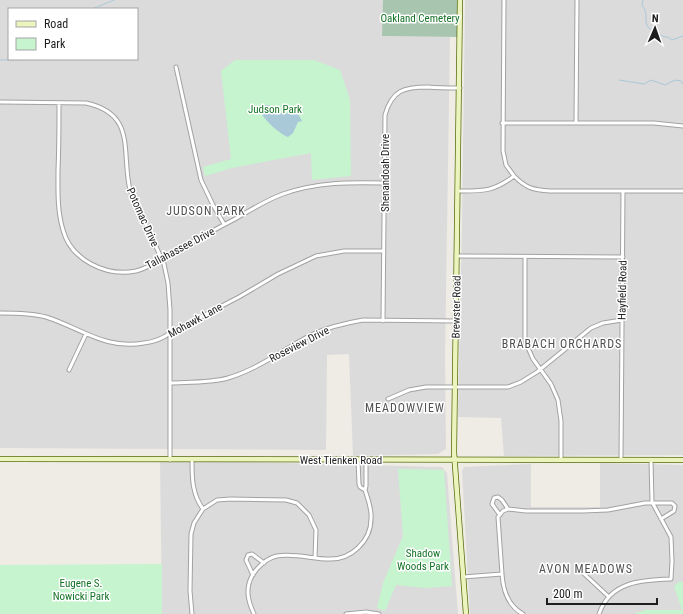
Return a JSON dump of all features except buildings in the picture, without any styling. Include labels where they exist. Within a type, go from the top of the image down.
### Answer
[{"type":"street","name":"Brewster Road","points":[[460,0],[460,88],[455,321],[455,460],[466,614]]},
{"type":"street","points":[[504,0],[502,123],[504,159],[509,170],[514,176],[522,184],[538,190],[683,191]]},
{"type":"street","points":[[576,122],[578,0]]},
{"type":"street","points":[[176,67],[201,180],[213,206],[224,224]]},
{"type":"street","name":"Shenandoah Drive","points":[[383,321],[385,115],[391,100],[405,89],[414,87],[460,88]]},
{"type":"street","name":"Potomac Drive","points":[[0,102],[93,104],[107,111],[118,121],[125,140],[127,180],[130,190],[162,259],[169,293],[170,460]]},
{"type":"street","name":"Tallahassee Drive","points":[[59,103],[59,212],[65,236],[73,249],[90,263],[106,270],[116,272],[136,270],[162,259],[270,199],[301,189],[315,185],[338,182],[385,183]]},
{"type":"street","points":[[502,123],[654,123],[683,126]]},
{"type":"street","points":[[458,190],[490,190],[503,184],[514,176]]},
{"type":"street","name":"Hayfield Road","points":[[621,460],[623,191]]},
{"type":"street","name":"Mohawk Lane","points":[[0,313],[36,314],[57,321],[109,343],[119,345],[154,341],[164,338],[170,333],[239,297],[278,274],[316,256],[344,251],[384,250]]},
{"type":"street","points":[[456,256],[623,257]]},
{"type":"street","points":[[525,257],[525,341],[528,350],[540,370],[551,384],[560,409],[561,460]]},
{"type":"street","name":"Roseview Drive","points":[[170,382],[210,381],[229,378],[249,370],[312,335],[334,326],[363,320],[455,321]]},
{"type":"street","points":[[388,399],[400,393],[417,388],[508,387],[521,382],[540,370],[590,328],[603,323],[622,320]]},
{"type":"street","points":[[69,370],[86,334]]},
{"type":"street","name":"West Tienken Road","points":[[0,459],[683,460]]},
{"type":"street","points":[[192,460],[193,490],[203,509]]},
{"type":"street","points":[[254,614],[248,598],[248,588],[258,567],[269,559],[277,556],[331,559],[346,556],[355,551],[364,542],[370,527],[371,510],[364,490],[359,484],[358,460]]},
{"type":"street","points":[[364,490],[366,486],[366,460]]},
{"type":"street","points":[[599,614],[609,596],[632,582],[642,580],[671,579],[671,538],[652,502],[651,460]]},
{"type":"street","points":[[500,515],[492,504],[494,498],[498,497],[502,500],[508,509]]},
{"type":"street","points":[[192,614],[190,591],[191,534],[194,523],[203,509],[217,500],[286,500],[297,503],[309,515],[316,530],[315,558]]},
{"type":"street","points":[[523,614],[514,608],[510,603],[505,591],[502,574],[499,525],[500,515],[503,511],[508,509],[526,511],[600,511],[652,502],[672,504],[675,506],[674,511],[661,519]]},
{"type":"street","points":[[253,575],[246,560],[248,555],[252,554],[264,563]]},
{"type":"street","points":[[581,571],[609,596]]},
{"type":"street","points":[[463,577],[502,574]]},
{"type":"street","points":[[346,614],[366,612],[379,614]]},
{"type":"shaded area","name":"Judson Park","points":[[0,0],[383,0],[383,36],[450,37],[445,356],[446,449],[438,454],[353,456],[349,354],[327,355],[326,450],[0,448]]},
{"type":"shaded area","points":[[465,0],[683,0],[683,455],[504,456],[501,418],[458,417]]},
{"type":"shaded area","points":[[160,460],[442,467],[447,473],[458,614],[162,614]]},
{"type":"shaded area","name":"AVON MEADOWS","points":[[600,463],[683,465],[683,614],[470,614],[462,471],[464,467],[531,464],[531,507],[600,507]]},
{"type":"green space","name":"Oakland Cemetery","points":[[383,0],[458,0],[457,37],[382,36]]},
{"type":"green space","name":"Judson Park","points":[[235,60],[314,60],[340,70],[350,100],[351,176],[312,180],[311,153],[232,168],[205,176],[203,167],[231,159],[221,71]]},
{"type":"green space","name":"Shadow Woods Park","points":[[398,469],[444,470],[452,586],[425,588],[396,585],[385,611],[377,608],[383,583],[403,536]]},
{"type":"green space","name":"Eugene S. Nowicki Park","points":[[162,564],[162,614],[0,614],[0,565]]},
{"type":"green space","points":[[679,582],[683,582],[683,614],[634,614],[645,610],[682,610],[674,586]]},
{"type":"water","points":[[262,105],[271,106],[279,113],[298,114],[302,121],[298,122],[293,133],[288,137],[275,129],[267,121],[259,109]]},
{"type":"waterway","points":[[94,8],[114,0]]},
{"type":"waterway","points":[[643,0],[642,5],[645,10],[648,28],[672,40],[683,36]]},
{"type":"waterway","points":[[0,60],[8,60]]},
{"type":"waterway","points":[[619,80],[644,84],[651,80],[665,85],[675,80],[681,81],[683,84]]},
{"type":"district","name":"JUDSON PARK","points":[[206,211]]},
{"type":"district","name":"BRABACH ORCHARDS","points":[[562,344]]},
{"type":"district","name":"MEADOWVIEW","points":[[405,408]]},
{"type":"district","name":"AVON MEADOWS","points":[[586,569]]}]
